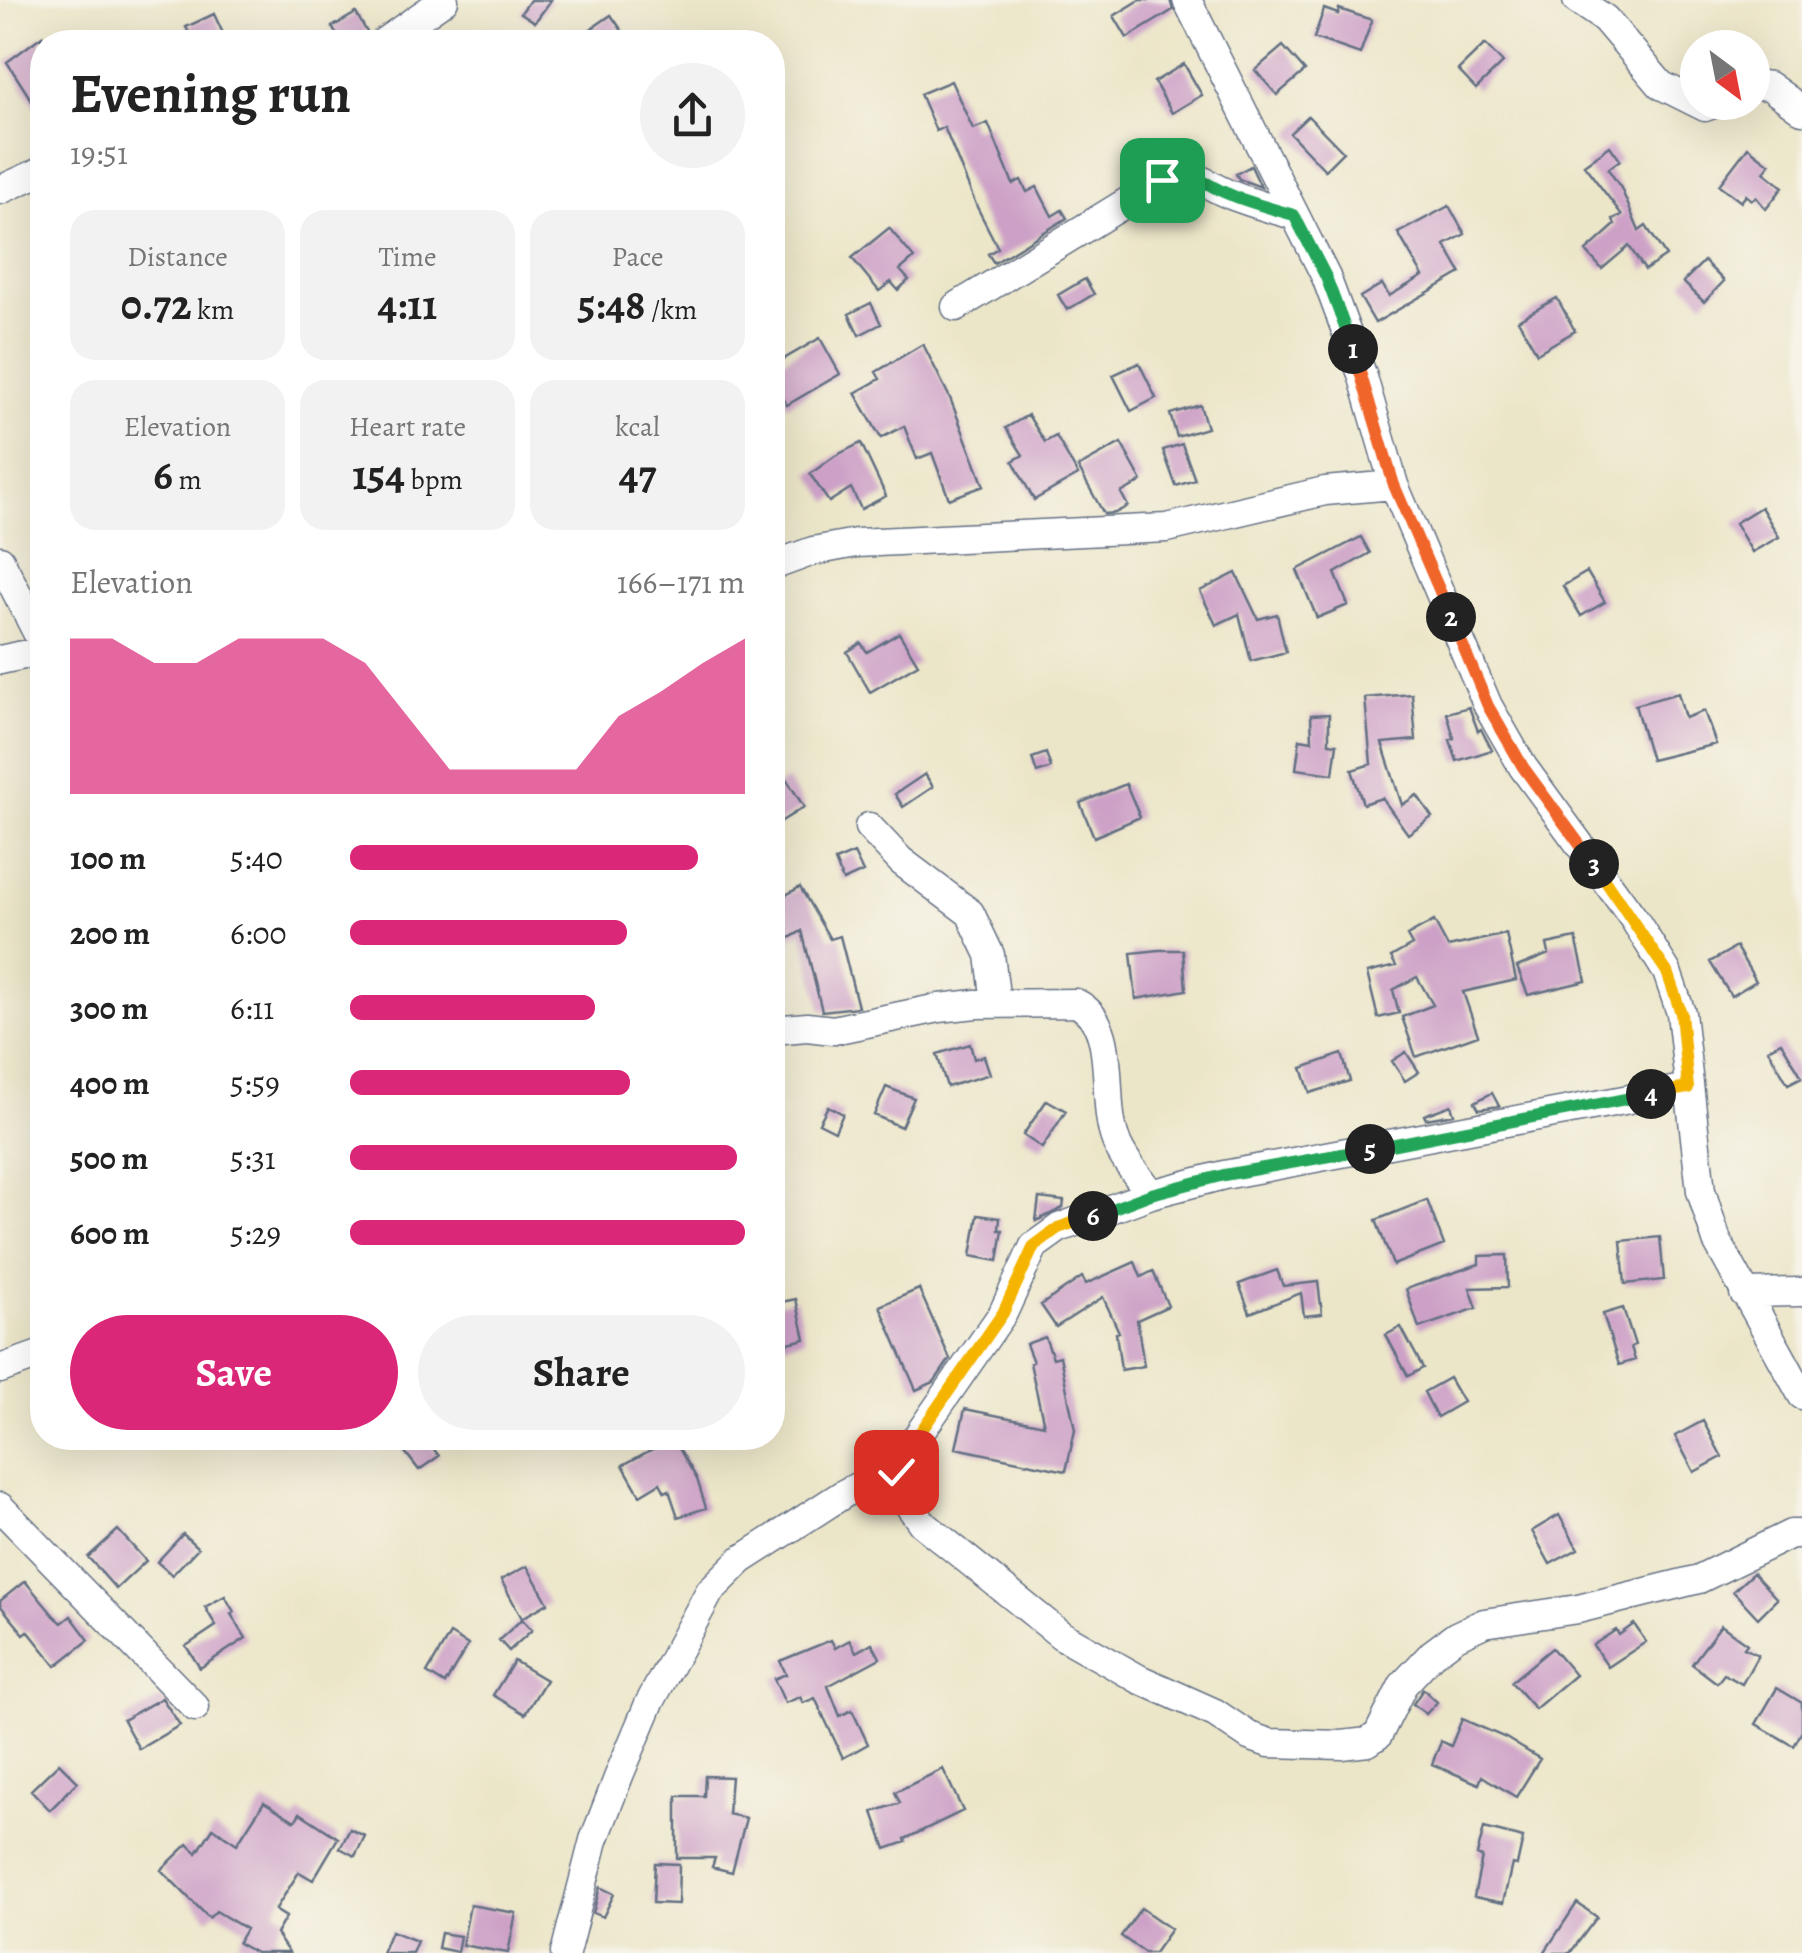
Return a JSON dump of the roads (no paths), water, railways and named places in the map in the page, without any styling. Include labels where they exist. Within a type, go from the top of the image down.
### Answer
[{"type":"street","points":[[401,30],[444,0]]},
{"type":"street","points":[[1188,0],[1326,277],[1356,358],[1394,485],[1488,706],[1523,767],[1634,919],[1667,972],[1681,1013],[1702,1191],[1718,1241],[1802,1396]]},
{"type":"street","points":[[1577,0],[1606,19],[1661,85],[1680,94]]},
{"type":"street","points":[[1770,87],[1802,110]]},
{"type":"street","points":[[956,307],[1162,180],[1182,175],[1200,177],[1226,194],[1294,215]]},
{"type":"street","points":[[0,190],[30,176]]},
{"type":"street","points":[[785,561],[856,543],[1167,528],[1325,491],[1394,485]]},
{"type":"street","points":[[0,560],[30,619]]},
{"type":"street","points":[[0,660],[30,654]]},
{"type":"street","points":[[869,827],[902,862],[970,913],[990,955],[996,1003]]},
{"type":"street","points":[[785,1029],[833,1030],[939,1008],[1076,1003],[1098,1019],[1115,1140],[1151,1194]]},
{"type":"street","points":[[1688,1088],[1224,1175],[1151,1194],[1058,1228],[1034,1246],[1003,1313],[903,1457],[896,1472],[897,1482],[922,1524],[1061,1635],[1139,1679],[1215,1713],[1249,1736],[1269,1743],[1342,1746],[1368,1742],[1378,1735],[1404,1685],[1432,1654],[1456,1636],[1484,1623],[1578,1609],[1699,1579],[1791,1534],[1802,1534]]},
{"type":"street","points":[[1744,1292],[1802,1292]]},
{"type":"street","points":[[0,1369],[30,1358]]},
{"type":"street","points":[[564,1953],[594,1840],[620,1773],[649,1704],[710,1591],[742,1560],[845,1492],[869,1481],[897,1482]]},
{"type":"street","points":[[0,1507],[195,1707]]}]
